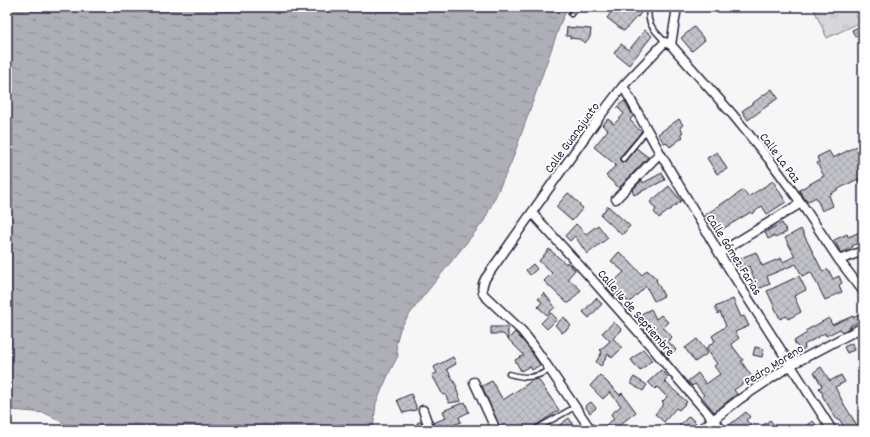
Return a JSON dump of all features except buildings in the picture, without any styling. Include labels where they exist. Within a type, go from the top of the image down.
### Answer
[{"type":"street","points":[[668,44],[677,7]]},
{"type":"street","name":"Calle Guanajuato","points":[[550,370],[522,331],[484,295],[482,289],[484,279],[597,120],[624,86],[668,44]]},
{"type":"street","name":"Calle La Paz","points":[[668,44],[733,115],[772,163],[839,260],[863,291]]},
{"type":"street","name":"Calle Gómez Farias","points":[[624,86],[660,153],[719,253],[832,430]]},
{"type":"street","points":[[616,199],[660,153]]},
{"type":"street","points":[[719,253],[801,203]]},
{"type":"street","name":"Calle 16 de Septiembre","points":[[532,213],[589,276],[722,430]]},
{"type":"street","points":[[839,260],[863,251]]},
{"type":"street","name":"Pedro Moreno","points":[[700,430],[740,399],[791,365],[863,327]]},
{"type":"street","points":[[550,370],[591,430]]},
{"type":"street","points":[[474,382],[496,430]]},
{"type":"street","points":[[423,410],[430,430]]},
{"type":"lane","points":[[571,14],[576,7]]},
{"type":"lane","points":[[649,7],[648,14],[651,26],[668,44]]},
{"type":"lane","points":[[623,159],[648,130]]},
{"type":"lane","points":[[509,374],[526,378],[550,370]]},
{"type":"lane","points":[[534,430],[575,407]]},
{"type":"green space","points":[[813,7],[863,7],[863,21],[827,38]]},
{"type":"water","points":[[7,7],[568,7],[561,22],[511,163],[484,221],[421,299],[400,329],[396,344],[398,356],[376,403],[373,430],[74,430],[73,428],[45,413],[12,410],[7,413]]}]
